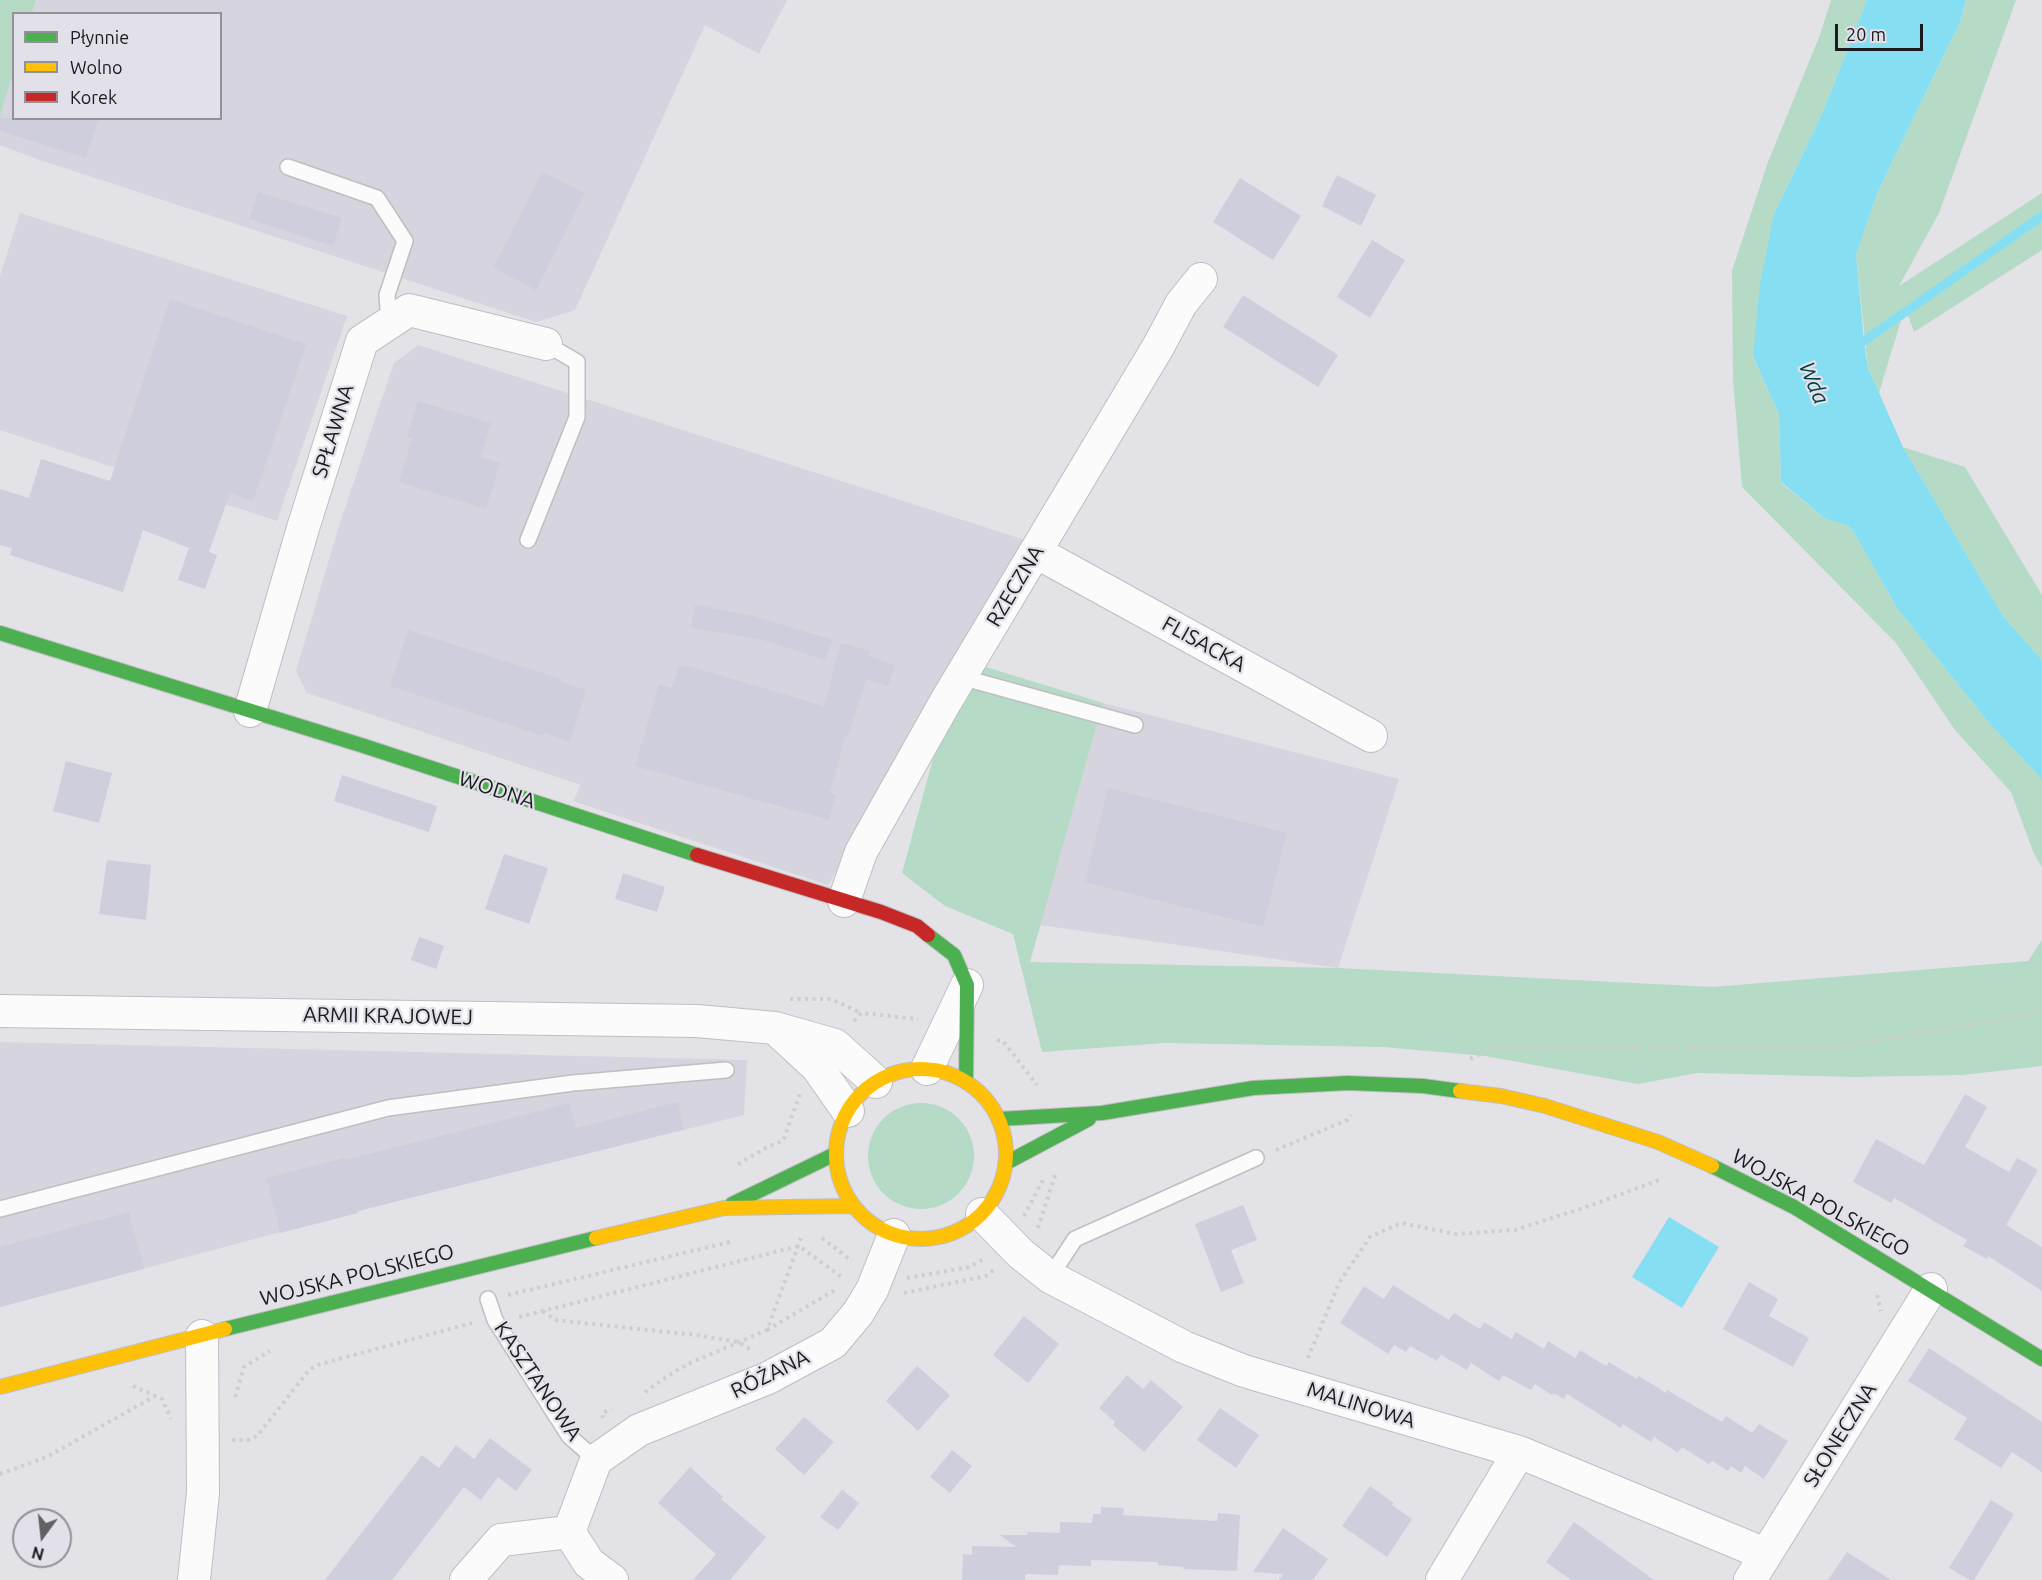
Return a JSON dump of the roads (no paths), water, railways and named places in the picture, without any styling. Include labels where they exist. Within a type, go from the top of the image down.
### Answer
[{"type":"street","name":"RZECZNA","points":[[844,901],[861,852],[961,678],[1158,347],[1181,304],[1201,279]]},
{"type":"street","name":"SPŁAWNA","points":[[250,711],[303,528],[362,341],[409,310],[546,344]]},
{"type":"street","name":"FLISACKA","points":[[1036,552],[1371,736]]},
{"type":"street","name":"WODNA","points":[[0,633],[917,926],[954,956],[967,985],[966,1082]]},
{"type":"street","points":[[927,1069],[967,985]]},
{"type":"street","name":"ARMII KRAJOWEJ","points":[[0,1011],[685,1020],[775,1028],[835,1045],[876,1082]]},
{"type":"street","points":[[775,1028],[817,1068],[848,1111]]},
{"type":"street","points":[[927,1069],[966,1082],[985,1098],[999,1119],[1005,1141],[1006,1163],[998,1190],[982,1214],[956,1232],[925,1240],[894,1235],[871,1224],[852,1206],[840,1181],[836,1154],[838,1131],[848,1111],[860,1095],[876,1082],[900,1072],[927,1069]]},
{"type":"street","name":"WOJSKA POLSKIEGO","points":[[999,1119],[1102,1113],[1252,1088],[1348,1083],[1423,1086],[1501,1096],[1545,1106],[1658,1143],[1723,1171],[1794,1207],[2042,1359]]},
{"type":"street","name":"WOJSKA POLSKIEGO","points":[[1006,1163],[1046,1140],[1102,1113]]},
{"type":"street","name":"WOJSKA POLSKIEGO","points":[[0,1387],[342,1299],[724,1208],[836,1154]]},
{"type":"street","name":"WOJSKA POLSKIEGO","points":[[724,1208],[852,1206]]},
{"type":"street","name":"MALINOWA","points":[[982,1214],[1015,1249],[1050,1276],[1184,1347],[1244,1371],[1519,1452],[1758,1567]]},
{"type":"street","name":"RÓŻANA","points":[[596,1460],[639,1430],[768,1378],[833,1343],[858,1313],[866,1284],[894,1235]]},
{"type":"street","name":"SŁONECZNA","points":[[1758,1567],[1930,1290]]},
{"type":"street","points":[[194,1580],[203,1493],[202,1336]]},
{"type":"street","points":[[1442,1580],[1519,1452]]},
{"type":"street","name":"KASZTANOWA","points":[[569,1532],[596,1460]]},
{"type":"street","points":[[465,1580],[501,1540],[569,1532],[590,1563],[612,1580]]},
{"type":"lane","points":[[288,167],[377,198],[383,207],[405,241],[387,295],[389,323]]},
{"type":"lane","points":[[528,540],[578,417],[577,362],[546,344]]},
{"type":"lane","points":[[961,678],[1136,725]]},
{"type":"lane","points":[[0,1209],[387,1108],[573,1083],[726,1070]]},
{"type":"lane","points":[[1050,1276],[1075,1239],[1257,1158]]},
{"type":"lane","name":"KASZTANOWA","points":[[488,1299],[495,1320],[569,1436],[596,1460]]},
{"type":"water","name":"Wda","points":[[1867,0],[1966,0],[1960,22],[1878,191],[1856,255],[1864,341],[1868,368],[1903,447],[2003,616],[2042,660],[2042,779],[1989,723],[1897,608],[1850,526],[1826,519],[1781,482],[1779,414],[1753,357],[1760,284],[1774,214],[1823,112]]},
{"type":"water","points":[[1669,1217],[1719,1247],[1682,1308],[1632,1277]]},
{"type":"waterway","points":[[1864,341],[2042,216]]}]
